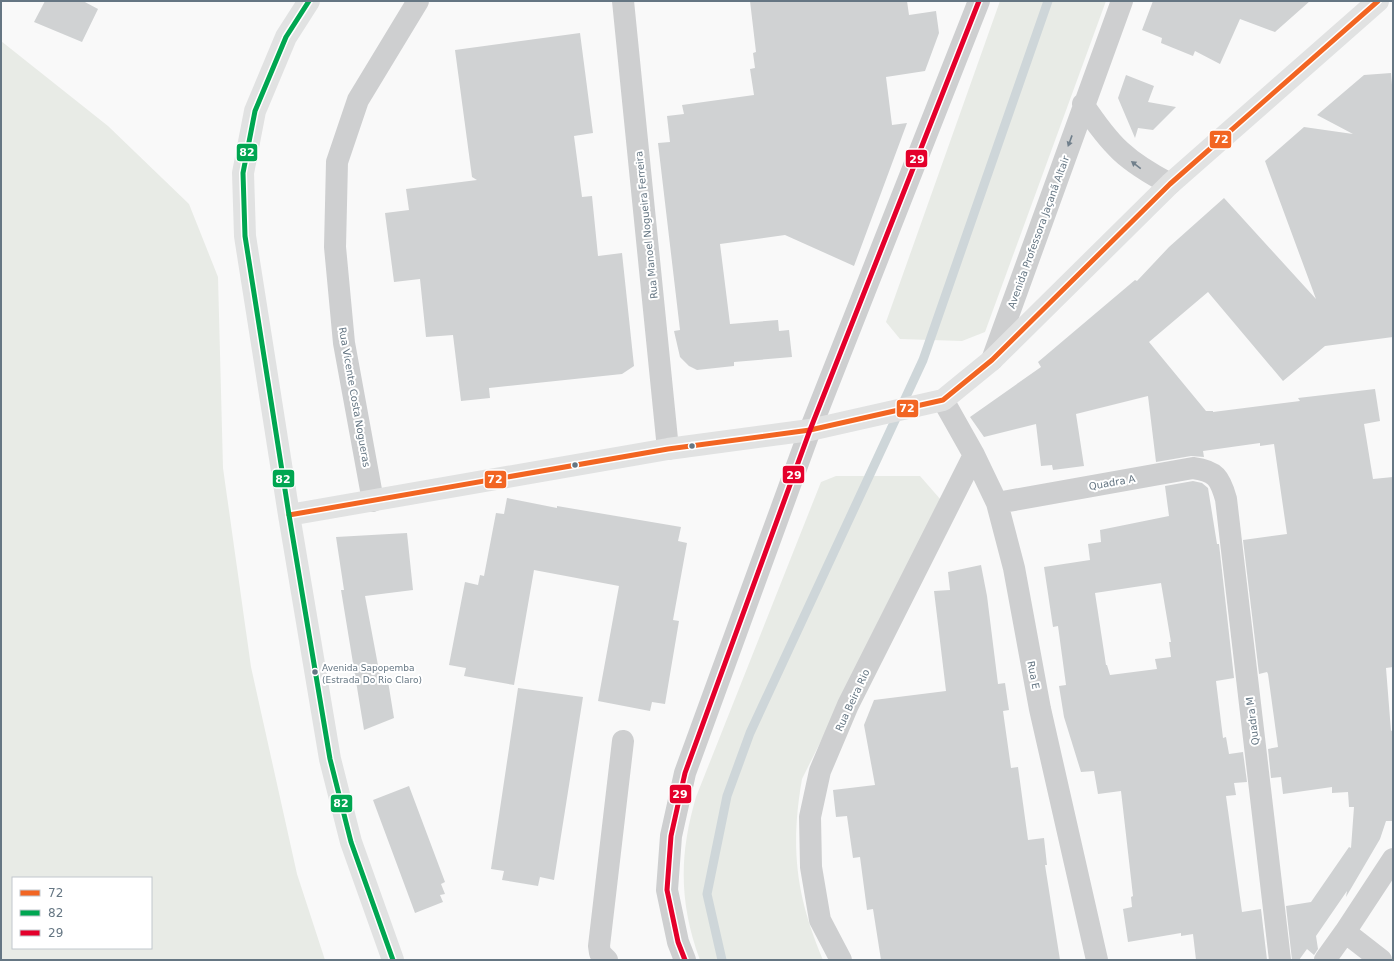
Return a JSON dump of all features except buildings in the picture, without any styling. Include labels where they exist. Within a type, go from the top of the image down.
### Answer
[{"type":"main road","points":[[309,1],[286,37],[255,111],[243,173],[245,236],[289,515],[330,759],[351,842],[393,960]]},
{"type":"main road","points":[[289,515],[668,449],[810,430],[933,402],[992,360],[1170,184],[1378,1]]},
{"type":"street","name":"Rua Vicente Costa Nogueras","points":[[373,500],[344,343],[335,247],[338,162],[358,100],[418,1]]},
{"type":"street","name":"Rua Manoel Nogueira Ferreira","points":[[623,1],[668,449]]},
{"type":"street","points":[[685,960],[678,942],[667,890],[671,836],[685,773],[810,430],[979,1]]},
{"type":"street","name":"Avenida Professora Jaçanã Altair","points":[[992,360],[1083,104],[1122,1]]},
{"type":"street","points":[[1083,104],[1102,132],[1117,150],[1141,169],[1170,184]]},
{"type":"street","name":"Rua E","points":[[933,402],[974,455],[997,503],[1014,568],[1040,709],[1097,960]]},
{"type":"street","name":"Rua Beira Rio","points":[[841,960],[820,920],[811,867],[810,816],[820,771],[848,706],[974,455]]},
{"type":"street","name":"Quadra A","points":[[997,503],[1193,468],[1206,470],[1214,474],[1221,483]]},
{"type":"street","name":"Quadra M","points":[[1221,483],[1226,499],[1280,960]]},
{"type":"street","points":[[607,960],[600,952],[599,946],[623,741]]},
{"type":"street","points":[[1325,960],[1346,932],[1393,859]]},
{"type":"street","points":[[1346,932],[1381,960]]},
{"type":"shaded area","points":[[1000,1],[1106,1],[985,332],[962,341],[900,339],[886,322]]},
{"type":"shaded area","points":[[1,41],[108,126],[189,204],[218,277],[223,468],[251,667],[297,874],[325,960],[1,960]]},
{"type":"shaded area","points":[[836,476],[920,476],[941,500],[802,779],[796,827],[798,871],[801,893],[814,937],[823,960],[700,960],[688,919],[685,899],[684,859],[690,818],[696,797],[821,482]]},
{"type":"waterway","points":[[722,960],[707,894],[727,796],[750,733],[923,360],[1048,1]]},
{"type":"transit line","name":"82","points":[[309,1],[286,37],[255,111],[243,173],[245,236],[289,515],[330,759],[351,842],[393,960]]},
{"type":"transit line","name":"29","points":[[685,960],[678,942],[667,890],[671,836],[685,773],[810,430],[979,1]]},
{"type":"transit line","name":"72","points":[[289,515],[668,449],[810,430],[943,400],[992,360],[1170,184],[1378,1]]},
{"type":"place","name":"Avenida Sapopemba (Estrada Do Rio Claro)","points":[[315,672]]}]
